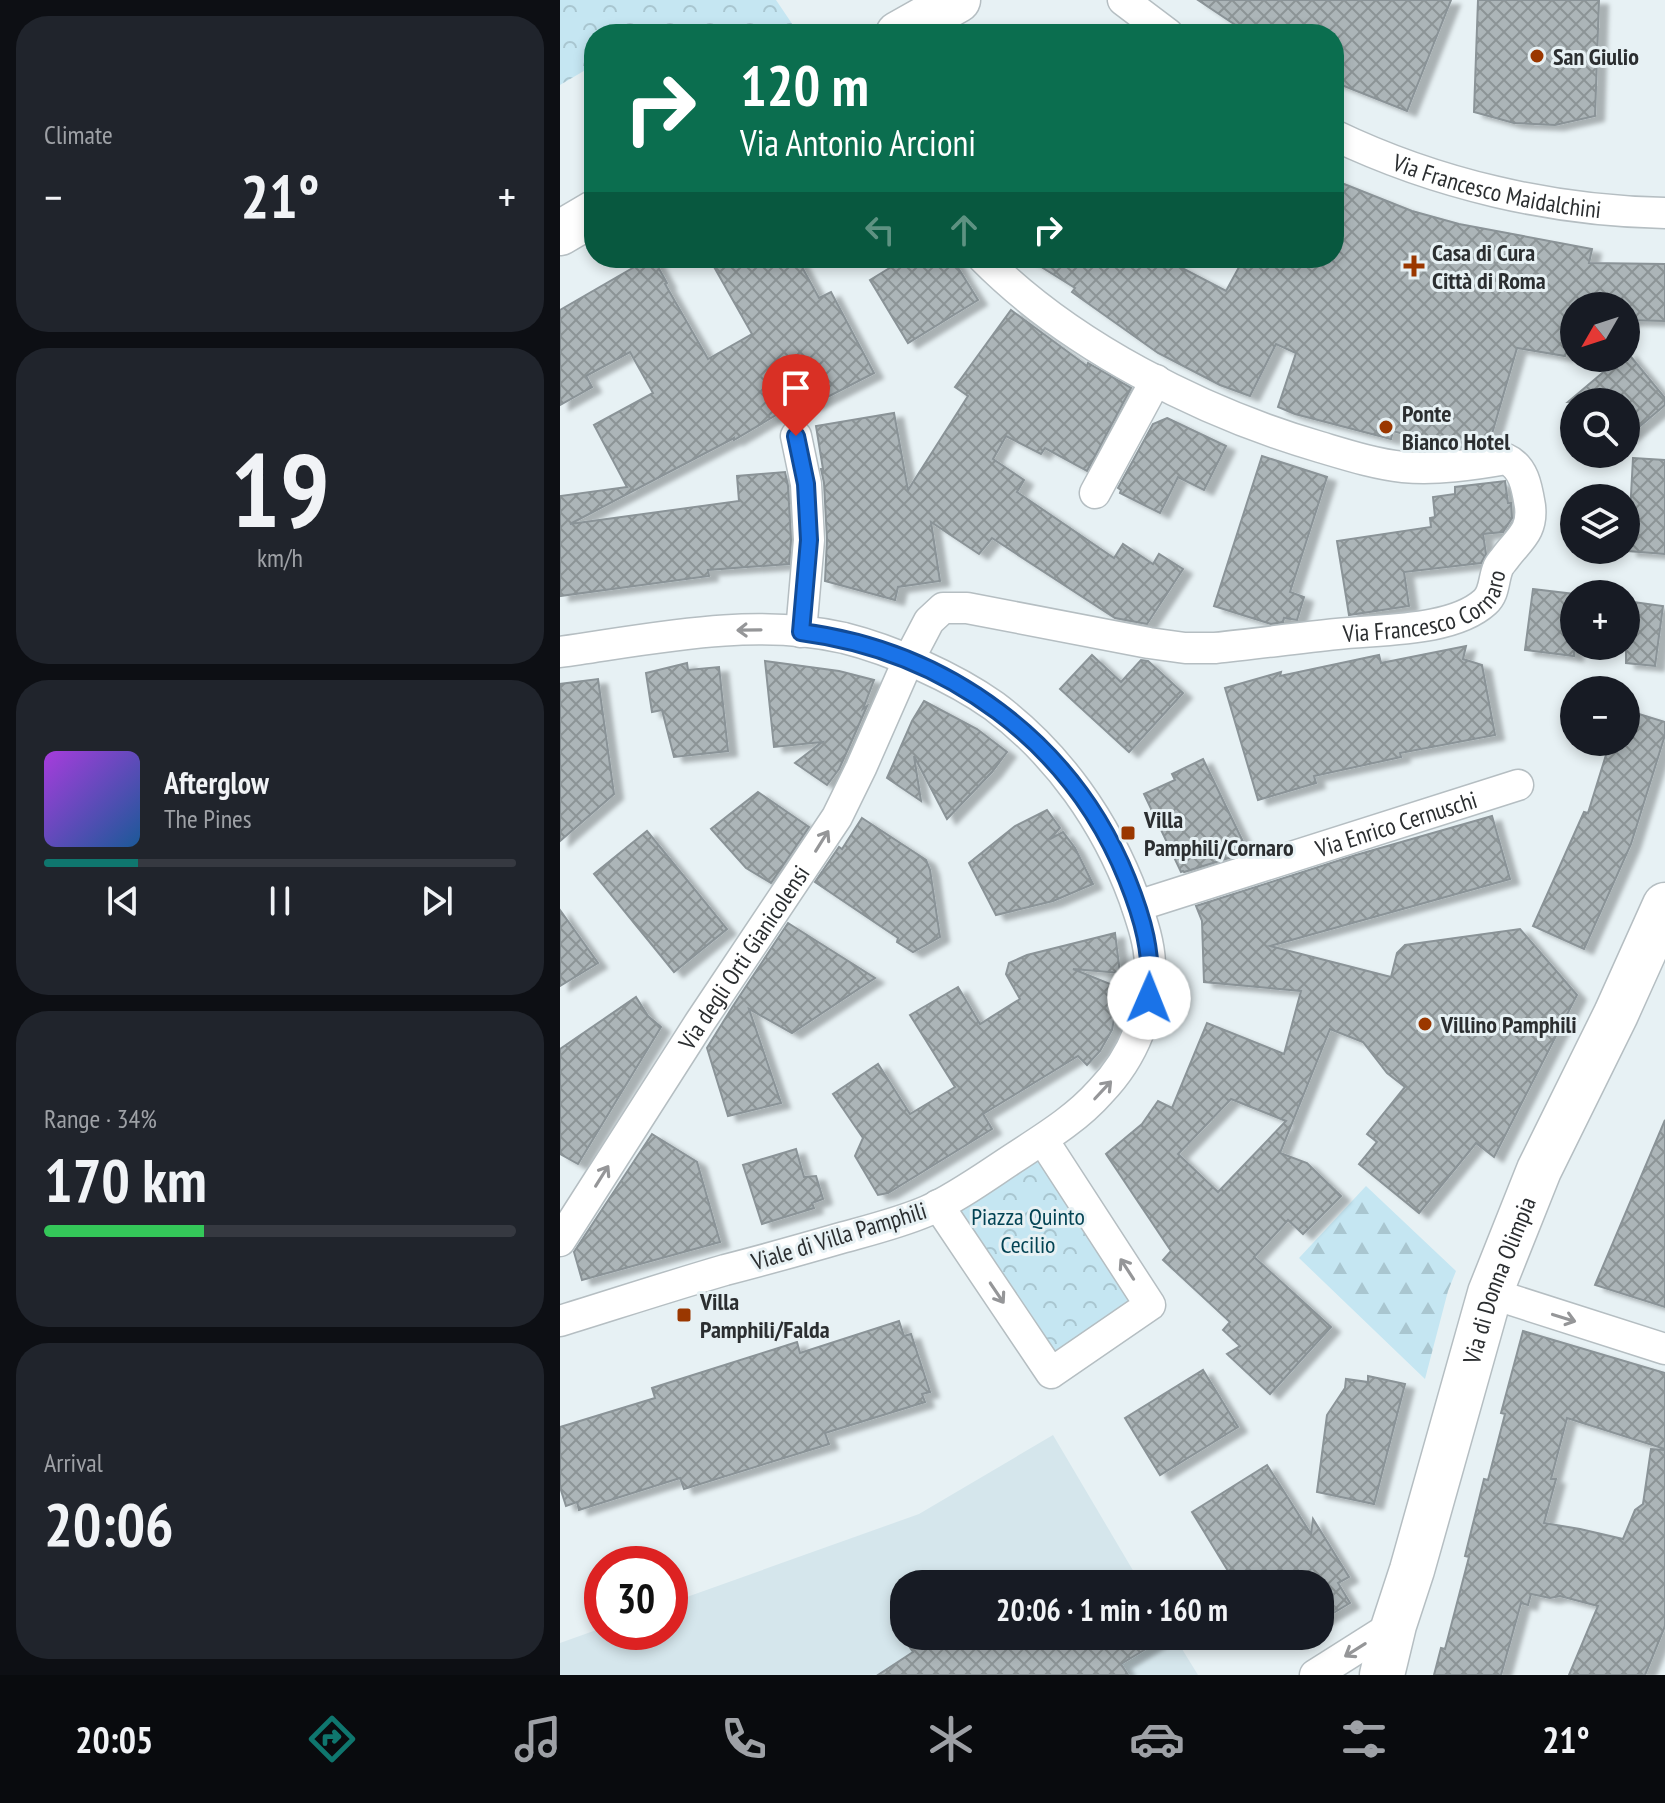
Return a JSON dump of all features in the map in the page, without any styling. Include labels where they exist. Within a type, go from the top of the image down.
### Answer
[{"type":"street","points":[[916,24],[958,0]]},
{"type":"street","points":[[1123,0],[1155,24]]},
{"type":"street","name":"Via Francesco Maidalchini","points":[[1344,139],[1384,157],[1476,186],[1527,198],[1577,206],[1665,213]]},
{"type":"street","points":[[560,233],[584,219]]},
{"type":"street","name":"Via Francesco Cornaro","points":[[908,661],[933,617],[943,608],[954,607],[1196,649],[1418,627],[1455,618],[1486,601],[1498,568],[1530,525],[1524,479],[1517,467],[1506,459],[1425,468],[1383,464],[1296,441],[1255,426],[1194,400],[1086,340],[1058,322],[994,268]]},
{"type":"street","points":[[1095,493],[1156,380]]},
{"type":"street","points":[[796,436],[806,484],[809,531],[801,632]]},
{"type":"street","name":"Viale di Villa Pamphili","points":[[560,652],[732,630],[774,630],[847,639],[939,674],[975,694],[1008,718],[1041,747],[1074,786],[1120,863],[1145,931],[1150,965],[1149,998],[1144,1020],[1115,1076],[1087,1106],[1043,1140],[938,1205],[897,1222],[560,1321]]},
{"type":"street","name":"Via degli Orti Gianicolensi","points":[[560,1241],[700,1022],[837,817],[908,661]]},
{"type":"street","name":"Via Enrico Cernuschi","points":[[1137,906],[1518,785]]},
{"type":"street","name":"Via di Donna Olimpia","points":[[1382,1675],[1490,1293],[1539,1170],[1616,1014],[1665,905]]},
{"type":"street","points":[[938,1205],[1051,1373],[1150,1305],[1043,1140]]},
{"type":"street","points":[[1490,1293],[1665,1349]]},
{"type":"street","points":[[1315,1675],[1394,1625]]},
{"type":"shaded area","points":[[1053,1435],[1133,1570],[890,1570],[890,1650],[1183,1650],[1198,1675],[560,1675],[560,1643],[584,1634],[584,1650],[688,1650],[688,1597],[919,1514]]},
{"type":"green space","points":[[560,0],[776,0],[792,24],[584,24],[584,71],[560,85]]},
{"type":"green space","name":"Piazza Quinto Cecilio","points":[[1043,1140],[1150,1305],[1051,1373],[938,1205]]},
{"type":"green space","points":[[1366,1186],[1456,1271],[1425,1379],[1299,1258]]},
{"type":"building","points":[[1198,0],[1451,0],[1407,111],[1344,86],[1344,24],[1234,24]]},
{"type":"building","name":"San Giulio","points":[[1478,0],[1599,0],[1595,116],[1555,125],[1514,123],[1474,112]]},
{"type":"building","points":[[1344,184],[1412,211],[1459,224],[1592,249],[1589,263],[1665,264],[1665,321],[1640,320],[1640,292],[1560,292],[1560,355],[1517,348],[1489,444],[1452,448],[1393,431],[1391,439],[1278,407],[1296,353],[1276,344],[1250,396],[1220,385],[1158,353],[1072,292],[1075,288],[1043,268],[1182,268],[1226,291],[1239,268],[1344,268]]},
{"type":"building","points":[[633,268],[659,268],[708,359],[752,334],[715,268],[802,268],[819,298],[831,292],[874,373],[812,405],[810,395],[734,440],[570,524],[739,501],[737,476],[785,472],[791,540],[789,564],[708,570],[709,576],[560,596],[560,496],[627,487],[594,425],[653,393],[630,352],[586,376],[592,387],[560,405],[560,310]]},
{"type":"building","points":[[890,268],[958,268],[978,300],[908,343],[870,280]]},
{"type":"building","points":[[1011,310],[1087,366],[1088,363],[1131,388],[1087,471],[1045,448],[1041,454],[1006,436],[993,459],[1024,480],[1017,492],[1114,558],[1123,544],[1153,564],[1159,554],[1183,569],[1147,624],[1115,618],[992,538],[979,554],[931,522],[940,581],[898,587],[895,600],[825,581],[827,539],[824,483],[816,426],[894,413],[908,490],[968,396],[955,387]]},
{"type":"building","points":[[1640,368],[1665,398],[1665,405],[1640,426],[1640,388],[1585,388],[1603,372],[1640,372]]},
{"type":"building","points":[[1167,418],[1226,446],[1204,490],[1178,477],[1160,513],[1120,493],[1118,488],[1153,424]]},
{"type":"building","points":[[1262,456],[1327,477],[1290,592],[1304,597],[1297,620],[1284,618],[1283,622],[1271,624],[1214,606]]},
{"type":"building","points":[[1640,458],[1665,460],[1665,554],[1640,552],[1640,484],[1632,484],[1632,468],[1640,468]]},
{"type":"building","points":[[1505,481],[1512,518],[1503,532],[1483,534],[1486,554],[1481,563],[1404,572],[1409,606],[1349,615],[1337,541],[1431,527],[1430,518],[1435,517],[1433,497],[1455,494],[1455,487]]},
{"type":"building","points":[[1533,589],[1560,592],[1560,654],[1525,650]]},
{"type":"building","points":[[1640,603],[1663,606],[1655,666],[1626,663],[1626,660],[1640,660]]},
{"type":"building","points":[[1466,646],[1463,659],[1482,665],[1495,735],[1400,753],[1401,757],[1314,776],[1316,783],[1258,800],[1225,688],[1281,672],[1280,676],[1379,655],[1381,663]]},
{"type":"building","points":[[1092,655],[1121,682],[1141,660],[1148,661],[1183,693],[1129,752],[1060,689]]},
{"type":"building","points":[[765,661],[839,671],[874,680],[853,738],[839,769],[827,785],[795,763],[822,742],[774,747]]},
{"type":"building","points":[[687,663],[688,670],[719,667],[728,751],[674,757],[662,710],[652,712],[646,673]]},
{"type":"building","points":[[598,679],[614,794],[560,841],[560,684]]},
{"type":"building","points":[[924,701],[977,729],[1007,752],[947,819],[914,756],[921,801],[887,778]]},
{"type":"building","points":[[1640,714],[1665,722],[1665,735],[1631,844],[1584,949],[1533,926],[1584,812],[1588,813],[1606,756],[1640,756]]},
{"type":"building","points":[[1203,759],[1248,852],[1181,872],[1144,794],[1175,780],[1172,774]]},
{"type":"building","points":[[758,792],[809,827],[771,883],[746,868],[711,829]]},
{"type":"building","points":[[1047,810],[1060,828],[1050,839],[1063,832],[1093,884],[1053,901],[996,915],[969,863],[1015,826]]},
{"type":"building","points":[[1492,816],[1510,879],[1270,946],[1391,977],[1397,953],[1405,945],[1520,929],[1577,995],[1494,1157],[1476,1143],[1419,1213],[1359,1164],[1377,1142],[1367,1134],[1405,1087],[1387,1073],[1363,1042],[1330,1029],[1280,1153],[1307,1163],[1341,1196],[1303,1234],[1288,1220],[1254,1257],[1331,1327],[1270,1394],[1227,1354],[1240,1346],[1223,1330],[1230,1322],[1163,1260],[1171,1251],[1106,1154],[1142,1124],[1158,1101],[1172,1108],[1207,1023],[1284,1054],[1301,991],[1204,982],[1202,921],[1196,906]],"holes":[[[1231,1099],[1286,1121],[1218,1192],[1178,1154]]]},
{"type":"building","points":[[862,818],[926,860],[930,870],[940,937],[913,952],[897,942],[898,938],[815,882]]},
{"type":"building","points":[[647,831],[727,929],[674,972],[594,874]]},
{"type":"building","points":[[560,910],[598,963],[560,986]]},
{"type":"building","points":[[788,923],[875,978],[792,1033],[749,1009],[781,1103],[728,1116],[707,1048]]},
{"type":"building","points":[[1115,933],[1120,973],[1073,969],[1120,988],[1112,1030],[1100,1051],[1087,1065],[1078,1056],[983,1114],[992,1129],[888,1193],[878,1195],[855,1156],[863,1138],[833,1094],[878,1064],[910,1114],[955,1087],[910,1015],[958,987],[980,1024],[1020,999],[1006,974],[1009,963],[1027,955]]},
{"type":"building","points":[[636,997],[648,1016],[661,1027],[578,1164],[560,1154],[560,1049]]},
{"type":"building","points":[[1665,1120],[1665,1307],[1595,1285]]},
{"type":"building","points":[[652,1134],[697,1162],[720,1242],[582,1280],[574,1252]]},
{"type":"building","points":[[796,1149],[804,1177],[816,1176],[823,1199],[812,1203],[814,1208],[762,1224],[743,1165]]},
{"type":"building","points":[[899,1321],[904,1336],[911,1334],[930,1392],[922,1394],[925,1402],[825,1433],[829,1444],[684,1489],[680,1478],[579,1510],[577,1502],[566,1506],[560,1487],[560,1427],[655,1398],[652,1388],[797,1342],[800,1353]]},
{"type":"building","points":[[1523,1331],[1665,1373],[1665,1449],[1567,1418],[1551,1479],[1556,1479],[1544,1523],[1623,1539],[1635,1510],[1643,1504],[1651,1449],[1665,1450],[1665,1626],[1645,1675],[1569,1675],[1598,1606],[1560,1596],[1550,1598],[1531,1594],[1528,1605],[1521,1603],[1501,1675],[1434,1675],[1441,1648],[1445,1649],[1469,1557],[1465,1556],[1484,1479],[1488,1480],[1505,1414],[1501,1413]]},
{"type":"building","points":[[1203,1370],[1238,1427],[1160,1475],[1125,1418]]},
{"type":"building","points":[[1368,1376],[1405,1384],[1374,1504],[1317,1492],[1327,1415],[1345,1388],[1346,1379],[1368,1382]]},
{"type":"building","points":[[1267,1465],[1311,1534],[1313,1519],[1349,1577],[1338,1583],[1350,1603],[1334,1613],[1334,1570],[1227,1570],[1192,1512]]},
{"type":"building","points":[[912,1650],[1144,1650],[1121,1664],[1128,1675],[878,1675],[913,1652]]},
{"type":"place","name":"San Giulio","points":[[1537,56]]},
{"type":"place","name":"Casa di Cura Città di Roma","points":[[1414,266]]},
{"type":"place","name":"Ponte Bianco Hotel","points":[[1386,427]]},
{"type":"place","name":"Villa Pamphili/Cornaro","points":[[1128,833]]},
{"type":"place","name":"Villino Pamphili","points":[[1425,1024]]},
{"type":"place","name":"Villa Pamphili/Falda","points":[[684,1315]]},
{"type":"route","points":[[796,436],[806,484],[809,522],[801,632],[847,639],[939,674],[991,705],[1041,747],[1074,786],[1120,863],[1141,917],[1149,949],[1149,998]]}]
